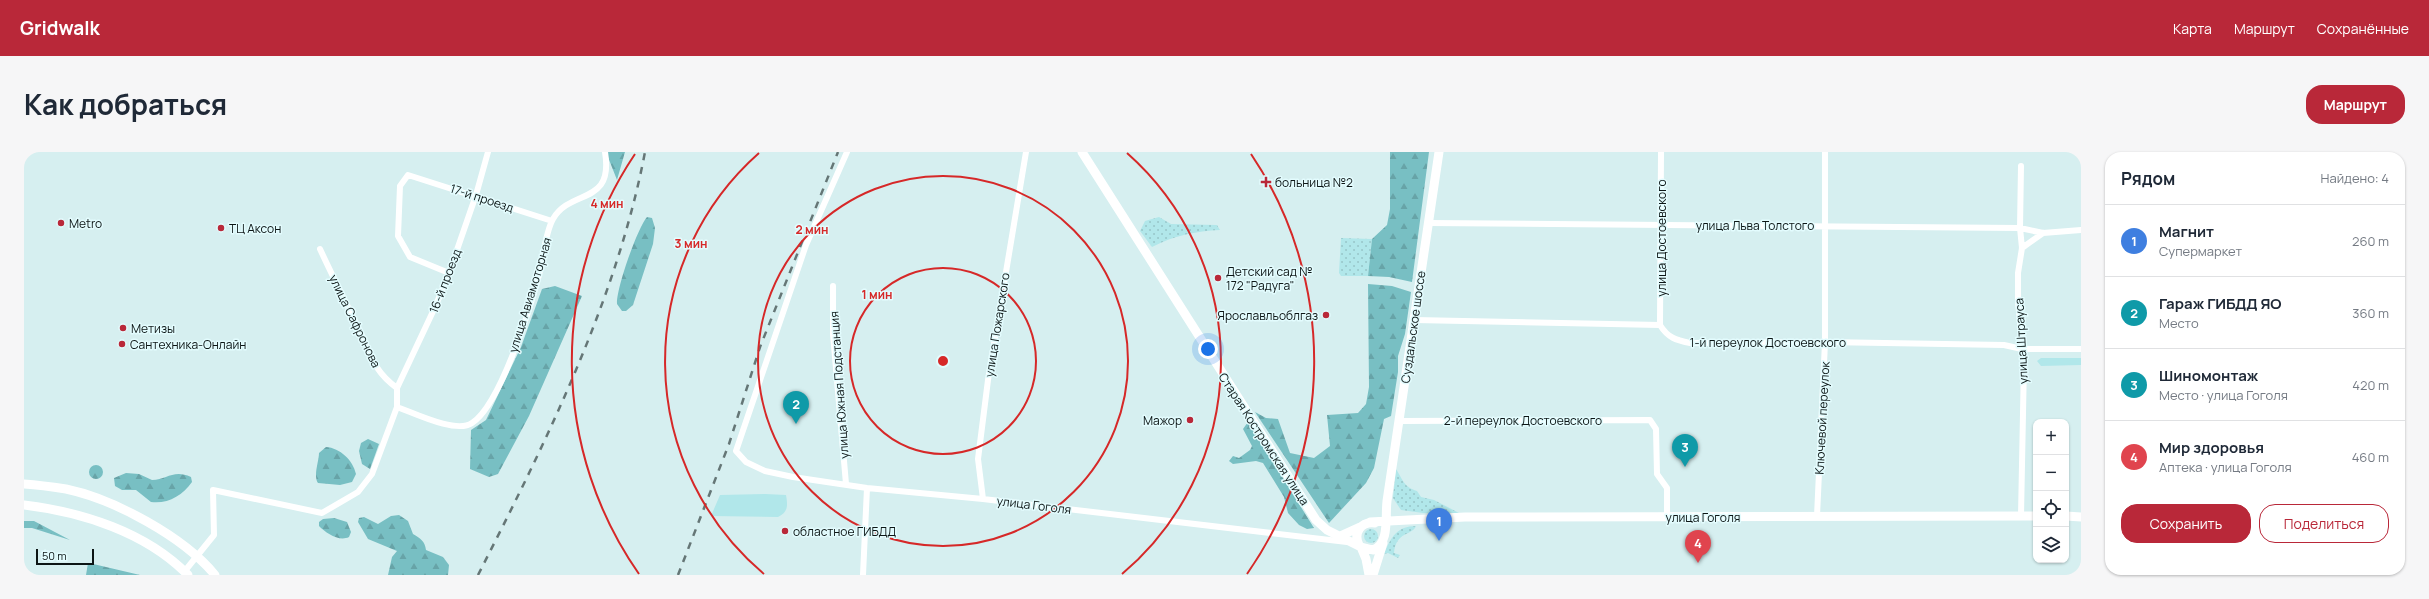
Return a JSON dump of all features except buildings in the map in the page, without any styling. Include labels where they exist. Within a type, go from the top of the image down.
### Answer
[{"type":"street","name":"16-й проезд","points":[[196,556],[214,535],[214,490],[317,513],[326,512],[358,492],[372,474],[396,407],[397,388],[449,273],[476,196],[488,152]]},
{"type":"street","name":"улица Авиамоторная","points":[[396,407],[445,424],[461,427],[472,423],[482,414],[517,347],[539,277],[552,221],[564,208],[601,186],[607,168],[605,152]]},
{"type":"street","name":"улица Гоголя","points":[[847,152],[806,245],[736,451],[746,462],[765,472],[867,488],[983,499],[1359,545]]},
{"type":"street","name":"улица Пожарского","points":[[983,499],[978,459],[988,380],[1026,152]]},
{"type":"street","name":"Старая Костромская улица","points":[[1082,152],[1316,520],[1324,528],[1338,537],[1359,545]]},
{"type":"street","name":"Суздальское шоссе","points":[[1373,575],[1384,538],[1387,502],[1439,152]]},
{"type":"street","name":"улица Достоевского","points":[[1660,325],[1662,225],[1661,152]]},
{"type":"street","name":"Ключевой переулок","points":[[1817,516],[1825,342],[1827,225],[1825,152]]},
{"type":"street","name":"улица Штрауса","points":[[2021,166],[2020,228],[2022,248],[2018,273],[2018,302],[2022,350],[2021,516]]},
{"type":"street","name":"17-й проезд","points":[[449,273],[410,257],[398,236],[400,186],[404,178],[412,174],[552,221]]},
{"type":"street","name":"улица Льва Толстого","points":[[1428,223],[1827,225],[2020,228],[2042,233],[2081,230]]},
{"type":"street","points":[[2022,248],[2042,233]]},
{"type":"street","name":"улица Сафронова","points":[[320,249],[360,330],[370,359],[387,381],[397,388]]},
{"type":"street","name":"улица Южная Подстанция","points":[[833,286],[833,334],[846,484]]},
{"type":"street","points":[[1414,320],[1660,325]]},
{"type":"street","name":"1-й переулок Достоевского","points":[[1660,325],[1666,334],[1674,340],[1690,343],[1825,342],[2004,345],[2022,350],[2081,349]]},
{"type":"street","name":"2-й переулок Достоевского","points":[[1399,421],[1646,420],[1655,425],[1657,474],[1666,488],[1666,517]]},
{"type":"street","points":[[24,484],[67,490],[121,508],[174,538],[196,556],[215,575]]},
{"type":"street","points":[[862,575],[867,488]]},
{"type":"street","points":[[1369,575],[1366,559],[1359,545],[1357,536],[1360,527],[1370,522],[1387,502],[1394,514],[1409,519]]},
{"type":"street","points":[[24,505],[71,513],[119,530],[153,548],[186,573],[196,556]]},
{"type":"street","name":"улица Гоголя","points":[[1370,522],[1409,519],[2033,516]]},
{"type":"street","points":[[2069,516],[2081,517]]},
{"type":"street","points":[[1359,545],[1373,550],[1394,525],[1409,519]]},
{"type":"street","points":[[1370,522],[1381,527],[1384,538]]},
{"type":"street","name":"улица Гоголя","points":[[1325,540],[1338,537],[1360,527]]},
{"type":"shaded area","points":[[1159,217],[1171,224],[1217,225],[1220,230],[1185,235],[1152,247],[1140,231],[1145,221]]},
{"type":"shaded area","points":[[1341,238],[1372,239],[1368,276],[1341,276],[1339,273]]},
{"type":"shaded area","points":[[2041,358],[2081,358],[2081,365],[2041,366],[2037,361]]},
{"type":"shaded area","points":[[1396,469],[1406,485],[1417,491],[1421,497],[1434,500],[1459,513],[1423,513],[1401,510],[1393,498]]},
{"type":"shaded area","points":[[720,495],[786,495],[787,505],[784,513],[778,517],[711,516]]},
{"type":"shaded area","points":[[1416,526],[1414,529],[1401,537],[1395,546],[1394,553],[1400,555],[1398,558],[1388,553],[1384,554],[1389,542],[1399,530]]},
{"type":"shaded area","points":[[1371,529],[1376,531],[1378,536],[1376,541],[1371,543],[1366,541],[1364,536],[1366,531]]},
{"type":"green space","points":[[606,152],[625,152],[617,180]]},
{"type":"green space","points":[[1390,152],[1429,152],[1412,282],[1389,277],[1368,276],[1372,239],[1387,225],[1390,209]]},
{"type":"green space","points":[[647,217],[652,218],[655,228],[653,244],[633,305],[626,311],[622,311],[617,304],[623,273],[638,234]]},
{"type":"green space","points":[[1368,284],[1392,286],[1411,292],[1405,334],[1398,356],[1398,372],[1391,416],[1384,419],[1374,468],[1366,483],[1329,523],[1255,412],[1266,418],[1278,419],[1290,453],[1314,458],[1330,446],[1327,415],[1358,413],[1366,404],[1369,387]]},
{"type":"green space","points":[[555,286],[582,296],[529,416],[498,474],[489,477],[470,469],[471,430],[486,420],[521,347],[542,289]]},
{"type":"green space","points":[[1248,422],[1314,528],[1307,529],[1299,525],[1288,513],[1284,497],[1263,463],[1256,461],[1233,464],[1229,461],[1233,456],[1239,458],[1250,450],[1252,446],[1243,429]]},
{"type":"green space","points":[[368,439],[379,444],[370,469],[362,464],[359,451],[361,443]]},
{"type":"green space","points":[[326,447],[341,452],[352,464],[356,474],[352,482],[340,485],[318,483],[316,473],[319,453]]},
{"type":"green space","points":[[93,465],[99,465],[103,469],[103,475],[99,479],[93,479],[89,475],[89,469]]},
{"type":"green space","points":[[126,473],[139,474],[152,480],[179,474],[191,477],[192,482],[184,491],[174,498],[163,502],[151,502],[136,490],[122,490],[115,486],[114,478]]},
{"type":"green space","points":[[399,515],[408,521],[413,534],[422,540],[425,544],[426,550],[443,557],[449,565],[448,575],[388,575],[392,557],[397,551],[368,539],[358,522],[359,518],[364,517],[378,524],[391,516]]},
{"type":"green space","points":[[334,518],[347,522],[351,532],[349,537],[337,538],[319,526],[319,522],[323,519]]},
{"type":"green space","points":[[24,521],[34,521],[70,540],[32,528],[24,528]]},
{"type":"green space","points":[[89,563],[140,575],[86,575]]},
{"type":"railway","points":[[478,575],[529,473],[576,369],[598,315],[617,261],[633,207],[645,152]]},
{"type":"railway","points":[[678,575],[729,444],[760,347],[838,152]]},
{"type":"place","name":"больница №2","points":[[1266,182]]},
{"type":"place","name":"Metro","points":[[61,223]]},
{"type":"place","name":"ТЦ Аксон","points":[[221,228]]},
{"type":"place","name":"Детский сад № 172 \"Радуга\"","points":[[1218,278]]},
{"type":"place","name":"Ярославльоблгаз","points":[[1326,315]]},
{"type":"place","name":"Метизы","points":[[123,328]]},
{"type":"place","name":"Сантехника-Онлайн","points":[[122,344]]},
{"type":"place","name":"Мажор","points":[[1190,420]]},
{"type":"place","name":"Гараж ГИБДД ЯО","points":[[796,424]]},
{"type":"place","name":"Шиномонтаж","points":[[1685,467]]},
{"type":"place","name":"областное ГИБДД","points":[[785,531]]},
{"type":"place","name":"Магнит","points":[[1439,541]]},
{"type":"place","name":"Мир здоровья","points":[[1698,563]]}]
